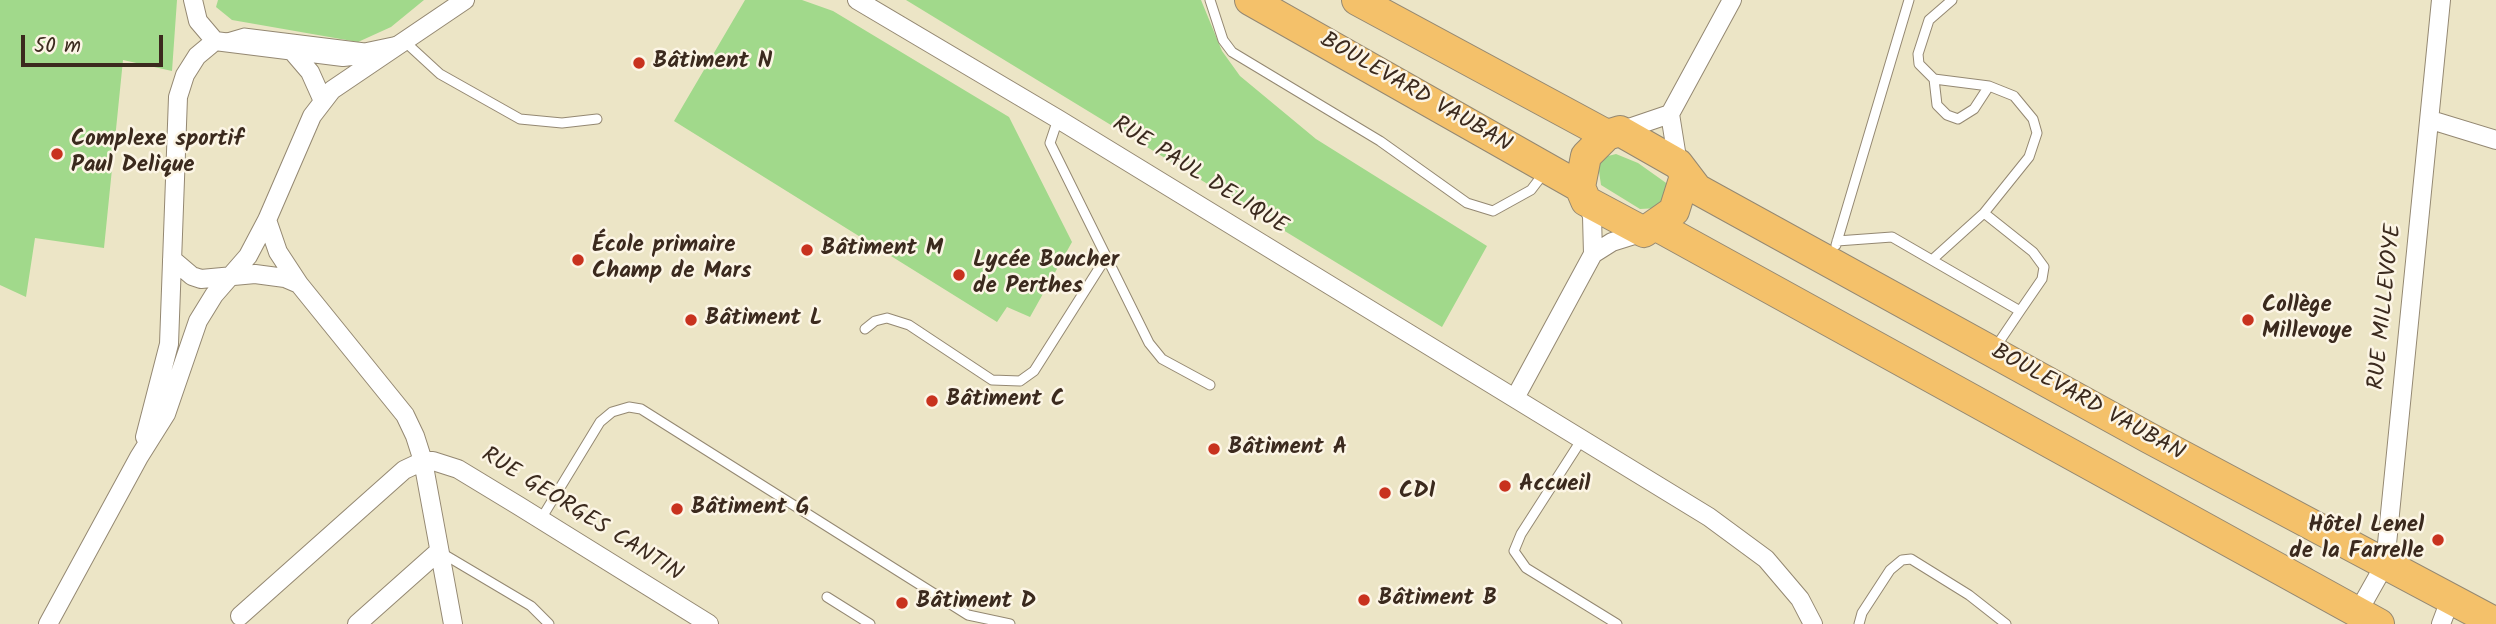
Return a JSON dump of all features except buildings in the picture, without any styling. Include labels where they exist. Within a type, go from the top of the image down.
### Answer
[{"type":"main road","name":"BOULEVARD VAUBAN","points":[[1250,0],[1280,7],[1547,169],[1583,194],[1650,229]]},
{"type":"main road","points":[[1357,0],[1613,133],[1586,156],[1583,194]]},
{"type":"main road","name":"BOULEVARD VAUBAN","points":[[1613,133],[1681,170],[1697,189],[1834,252],[1992,352],[2385,564],[2445,612],[2496,623]]},
{"type":"main road","points":[[1681,170],[1674,211],[1650,229],[2369,618]]},
{"type":"street","points":[[194,0],[198,22],[215,41],[343,57],[385,52]]},
{"type":"street","points":[[48,624],[139,457],[166,414],[198,321],[214,295],[248,256],[313,116],[323,101],[332,90],[385,52],[465,0]]},
{"type":"street","name":"RUE PAUL DELIQUE","points":[[857,0],[1058,119],[1709,517],[1766,559],[1800,599],[1813,624]]},
{"type":"street","points":[[1681,170],[1670,114],[1732,0]]},
{"type":"street","name":"RUE MILLEVOYE","points":[[2369,618],[2385,564],[2441,0]]},
{"type":"street","points":[[139,457],[169,344],[178,97],[191,65],[215,41]]},
{"type":"street","points":[[292,51],[310,72],[323,101]]},
{"type":"street","points":[[1613,133],[1670,114]]},
{"type":"street","points":[[2431,120],[2496,140]]},
{"type":"street","points":[[1583,194],[1592,216],[1593,254]]},
{"type":"street","points":[[267,220],[278,252],[299,284],[405,415],[423,461],[453,624]]},
{"type":"street","points":[[1515,398],[1593,254],[1612,242],[1650,229]]},
{"type":"street","points":[[172,259],[192,276],[201,279],[271,275],[299,284]]},
{"type":"street","points":[[240,616],[404,470],[423,461]]},
{"type":"street","name":"RUE GEORGES CANTIN","points":[[423,461],[458,469],[709,624]]},
{"type":"street","points":[[357,624],[439,551]]},
{"type":"lane","points":[[1210,0],[1223,40],[1232,52],[1380,141],[1467,203],[1493,211],[1531,190],[1547,169]]},
{"type":"lane","points":[[1834,252],[1909,0]]},
{"type":"lane","points":[[1933,259],[1984,213],[2029,157],[2036,133],[2034,119],[2014,96],[1989,86],[1934,79],[1919,64],[1918,54],[1929,20],[1952,0]]},
{"type":"lane","points":[[215,41],[244,33],[353,47],[403,40],[440,74],[520,119],[562,123],[597,119]]},
{"type":"lane","points":[[1934,79],[1937,105],[1947,115],[1958,119],[1974,109],[1989,86]]},
{"type":"lane","points":[[1058,119],[1050,143],[1105,259],[1149,343],[1162,359],[1210,385]]},
{"type":"lane","points":[[1984,213],[2033,252],[2044,267],[2042,279],[1992,352]]},
{"type":"lane","points":[[1834,252],[1892,237],[2020,311]]},
{"type":"lane","points":[[865,329],[875,321],[887,318],[909,325],[992,380],[1020,381],[1034,371],[1105,259]]},
{"type":"lane","points":[[541,519],[600,422],[612,412],[629,407],[640,410],[968,615],[1010,624]]},
{"type":"lane","points":[[1582,439],[1521,534],[1514,551],[1518,561],[1526,568],[1617,624]]},
{"type":"lane","points":[[439,551],[531,606],[549,624]]},
{"type":"lane","points":[[1859,624],[1862,613],[1890,570],[1902,560],[1911,559],[1969,594],[2006,624]]},
{"type":"lane","points":[[827,597],[870,624]]},
{"type":"green space","name":"Complexe sportif Paul Delique","points":[[0,0],[177,0],[172,71],[123,60],[104,248],[35,238],[26,297],[0,285]]},
{"type":"green space","points":[[218,0],[424,0],[391,27],[358,42],[232,20],[216,7]]},
{"type":"green space","points":[[745,0],[802,0],[833,11],[1009,117],[1072,242],[1030,317],[1007,307],[997,322],[674,121]]},
{"type":"green space","points":[[906,0],[1201,0],[1222,51],[1240,76],[1316,139],[1487,246],[1442,327]]},
{"type":"green space","points":[[1616,154],[1638,163],[1669,185],[1659,208],[1640,209],[1601,185],[1598,164],[1604,157]]},
{"type":"place","name":"Bâtiment N","points":[[639,63]]},
{"type":"place","name":"Complexe sportif Paul Delique","points":[[57,154]]},
{"type":"place","name":"Bâtiment M","points":[[807,250]]},
{"type":"place","name":"École primaire Champ de Mars","points":[[578,260]]},
{"type":"place","name":"Lycée Boucher de Perthes","points":[[959,275]]},
{"type":"place","name":"Bâtiment L","points":[[691,320]]},
{"type":"place","name":"Collège Millevoye","points":[[2248,320]]},
{"type":"place","name":"Bâtiment C","points":[[932,401]]},
{"type":"place","name":"Bâtiment A","points":[[1214,449]]},
{"type":"place","name":"Accueil","points":[[1505,486]]},
{"type":"place","name":"CDI","points":[[1385,493]]},
{"type":"place","name":"Bâtiment G","points":[[677,509]]},
{"type":"place","name":"Hôtel Lenel de la Farrelle","points":[[2438,540]]},
{"type":"place","name":"Bâtiment B","points":[[1364,600]]},
{"type":"place","name":"Bâtiment D","points":[[902,603]]}]
